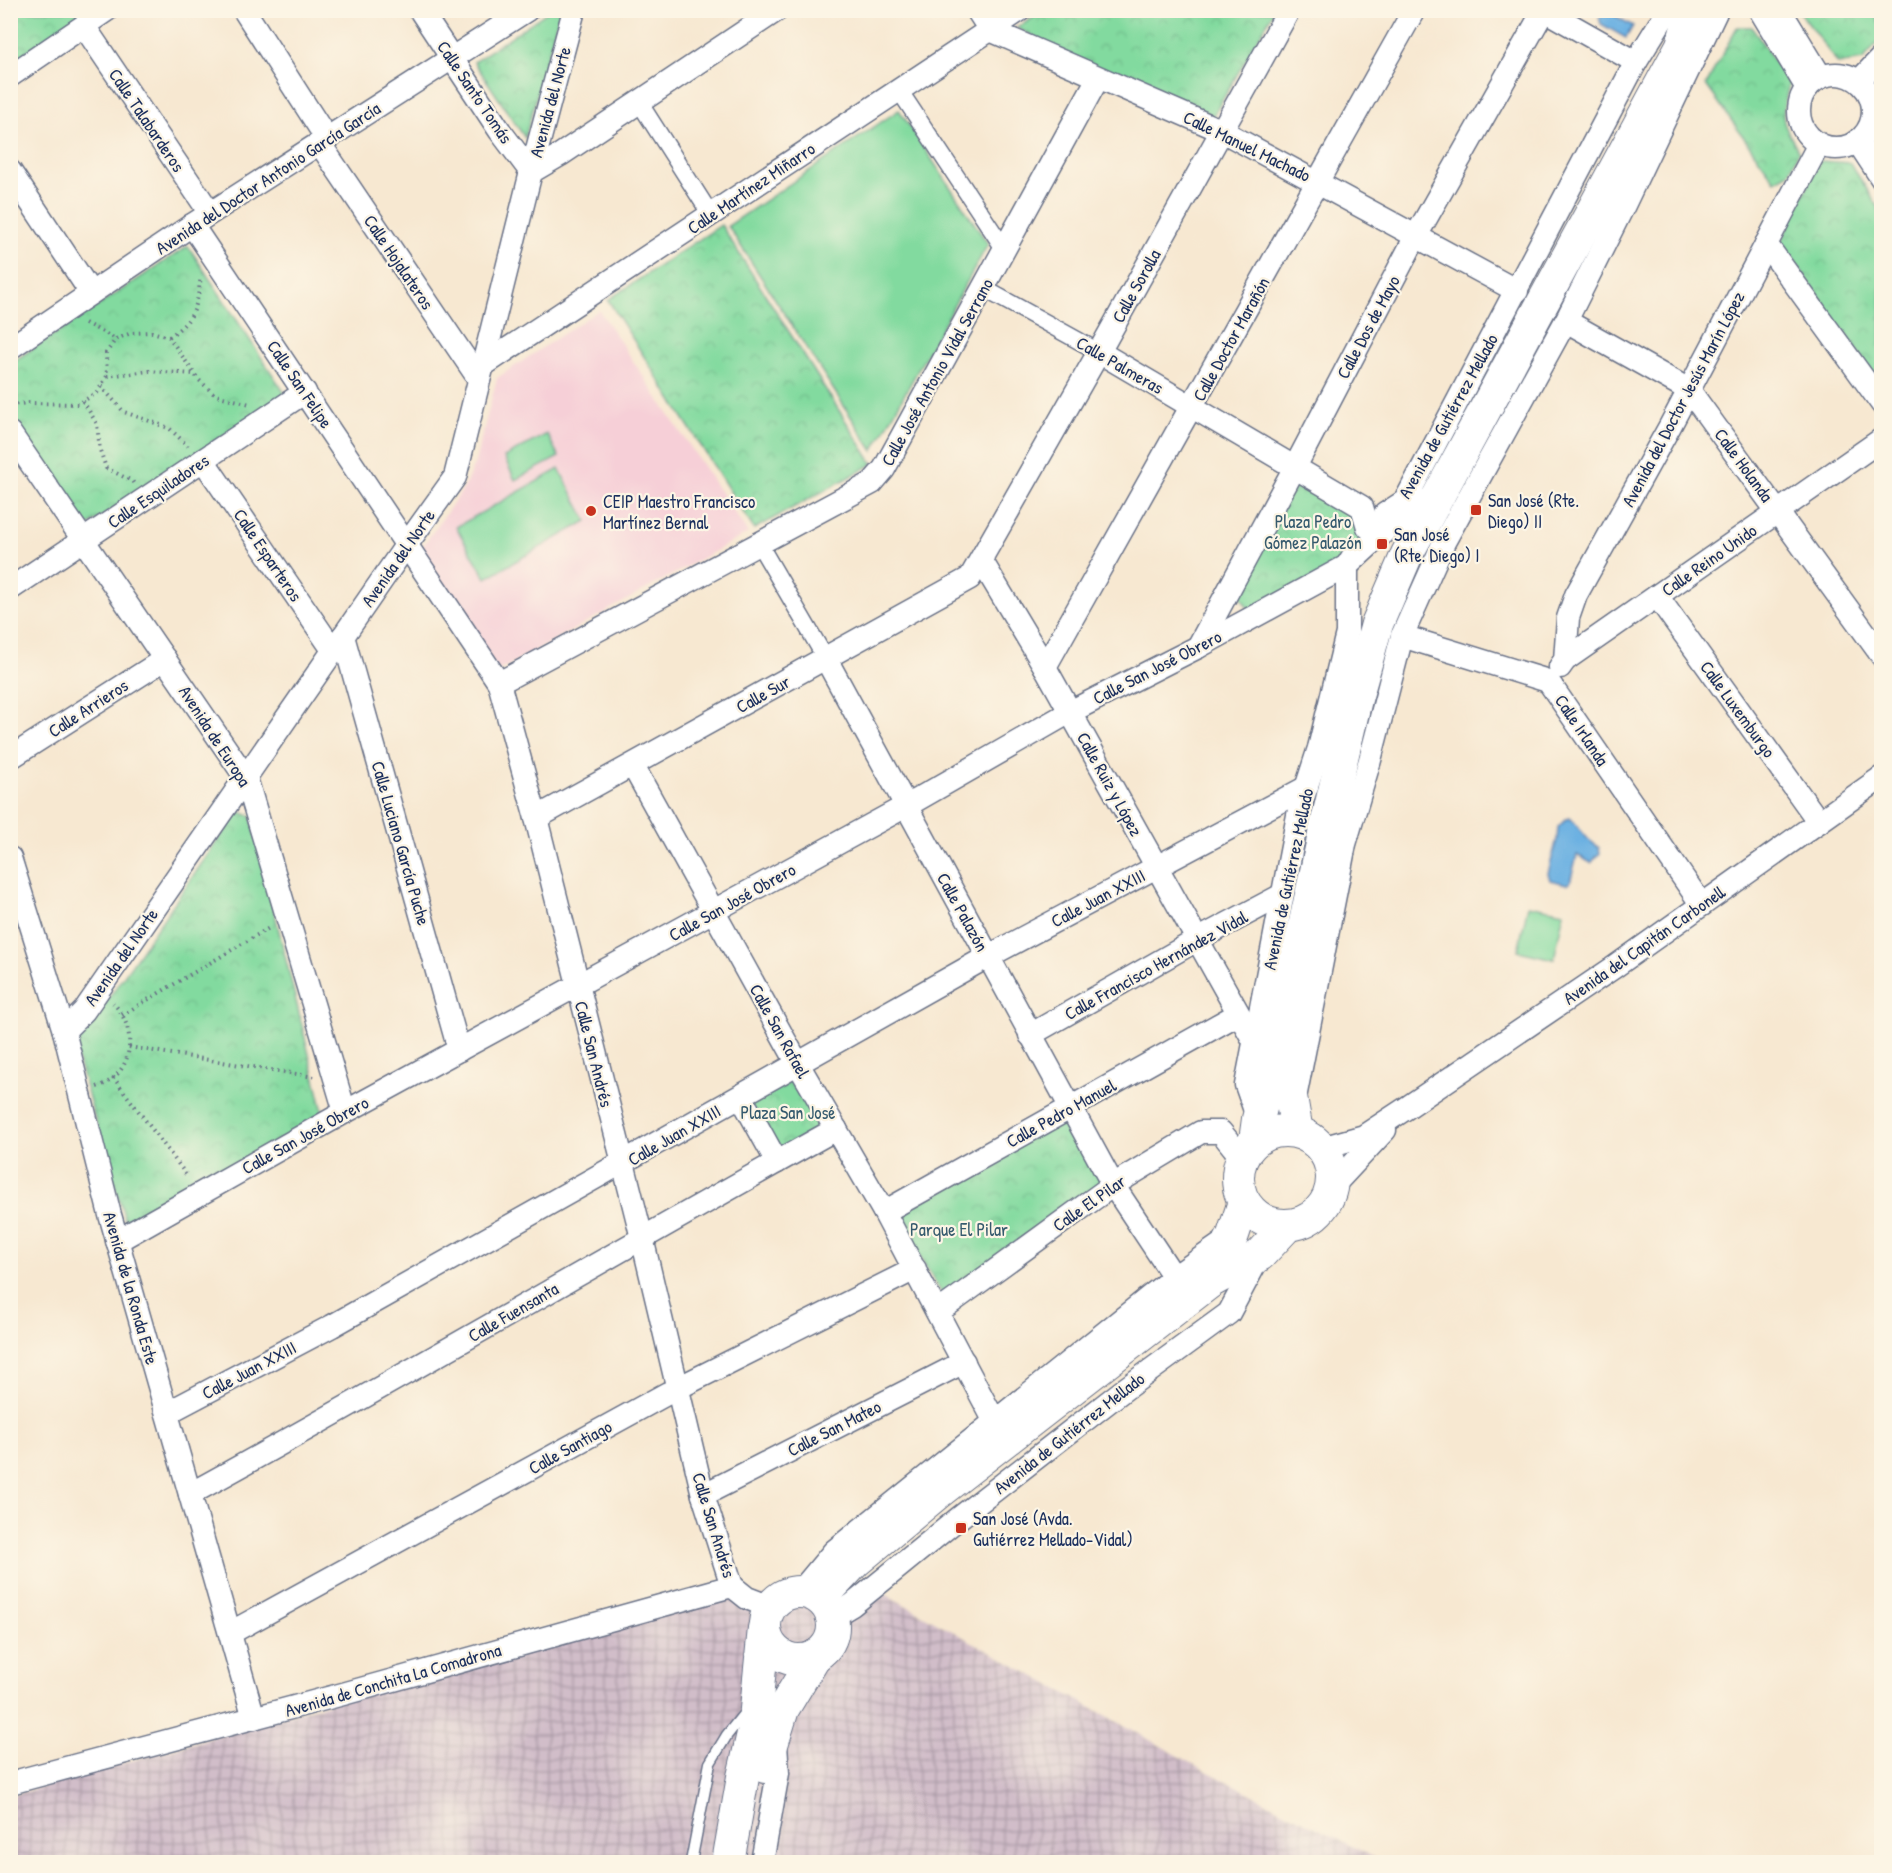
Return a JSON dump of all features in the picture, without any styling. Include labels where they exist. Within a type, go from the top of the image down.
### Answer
[{"type":"main road","name":"Avenida de Gutiérrez Mellado","points":[[1252,1140],[1268,1037],[1326,825],[1356,699],[1377,624],[1407,554],[1682,45],[1708,11]]},
{"type":"main road","name":"Avenida de Gutiérrez Mellado","points":[[1268,1037],[1304,1128]]},
{"type":"main road","points":[[1304,1128],[1329,1161],[1332,1174],[1331,1188],[1320,1210],[1300,1222],[1288,1225],[1274,1224],[1257,1216],[1244,1202],[1238,1180],[1252,1140],[1275,1132],[1304,1128]]},
{"type":"main road","points":[[1210,1282],[1233,1235],[1244,1202]]},
{"type":"main road","name":"Avenida de Gutiérrez Mellado","points":[[817,1602],[855,1562],[939,1492],[1210,1282],[1260,1255],[1288,1225]]},
{"type":"main road","points":[[728,1863],[754,1729],[767,1617],[779,1598],[789,1593],[817,1602],[833,1628],[830,1639],[815,1656],[783,1709],[761,1782],[747,1863]]},
{"type":"main road","points":[[767,1617],[767,1639],[773,1649],[782,1656],[793,1659],[815,1656]]},
{"type":"street","points":[[10,76],[107,10]]},
{"type":"street","name":"Calle Hojalateros","points":[[244,10],[324,141],[481,373]]},
{"type":"street","name":"Calle Santo Tomás","points":[[420,10],[500,131],[531,172]]},
{"type":"street","name":"Avenida del Doctor Antonio García García","points":[[10,348],[201,219],[527,10]]},
{"type":"street","name":"Avenida del Norte","points":[[64,1031],[84,1011],[99,990],[455,477],[574,10]]},
{"type":"street","points":[[531,172],[777,10]]},
{"type":"street","points":[[977,10],[990,30]]},
{"type":"street","name":"Calle Martínez Miñarro","points":[[481,373],[711,215],[1020,10]]},
{"type":"street","name":"Calle Sorolla","points":[[981,560],[1288,10]]},
{"type":"street","name":"Calle Doctor Marañón","points":[[1045,667],[1414,10]]},
{"type":"street","name":"Avenida de Gutiérrez Mellado","points":[[1268,1037],[1282,895],[1299,810],[1319,748],[1347,633],[1347,566],[1368,527],[1405,501],[1636,62],[1668,10]]},
{"type":"street","points":[[1760,10],[1814,83]]},
{"type":"street","points":[[1780,10],[1814,83]]},
{"type":"street","points":[[1544,11],[1636,62]]},
{"type":"street","name":"Calle Dos de Mayo","points":[[1198,647],[1416,236],[1544,11]]},
{"type":"street","name":"Avenida de Gutiérrez Mellado","points":[[1304,1128],[1345,844],[1370,760],[1402,636],[1444,542],[1566,321],[1624,205],[1708,11]]},
{"type":"street","name":"Calle Talabarderos","points":[[84,26],[201,219]]},
{"type":"street","name":"Calle Manuel Machado","points":[[990,30],[1221,131],[1517,291]]},
{"type":"street","points":[[1859,81],[1881,57]]},
{"type":"street","points":[[1840,74],[1859,81],[1872,100],[1874,112],[1866,134],[1857,141],[1839,148],[1819,144],[1810,138],[1800,119],[1801,98],[1814,83],[1840,74]]},
{"type":"street","name":"Calle José Antonio Vidal Serrano","points":[[499,683],[872,483],[884,469],[1098,78]]},
{"type":"street","points":[[899,90],[1005,250]]},
{"type":"street","points":[[639,102],[711,215]]},
{"type":"street","points":[[1857,141],[1881,179]]},
{"type":"street","name":"Avenida del Doctor Jesús Marín López","points":[[1565,660],[1568,618],[1576,595],[1689,390],[1819,144]]},
{"type":"street","points":[[10,171],[91,293]]},
{"type":"street","name":"Calle San Felipe","points":[[201,219],[206,246],[407,544]]},
{"type":"street","points":[[1767,244],[1881,404]]},
{"type":"street","name":"Calle Palmeras","points":[[983,288],[1099,352],[1362,507],[1368,527]]},
{"type":"street","name":"Calle Holanda","points":[[1566,321],[1689,390],[1881,656]]},
{"type":"street","name":"Calle Esquiladores","points":[[10,590],[305,392]]},
{"type":"street","name":"Avenida de Europa","points":[[10,433],[246,778],[345,1112]]},
{"type":"street","name":"Calle Reino Unido","points":[[1548,681],[1565,660],[1881,439]]},
{"type":"street","name":"Calle Esparteros","points":[[203,460],[338,644]]},
{"type":"street","name":"Calle San José Obrero","points":[[117,1241],[345,1112],[906,807],[1070,712],[1198,647],[1347,566],[1387,530],[1442,490]]},
{"type":"street","name":"Calle San Andrés","points":[[407,544],[499,683],[536,818],[642,1238],[703,1494],[732,1586]]},
{"type":"street","name":"Calle Palazón","points":[[759,544],[826,659],[1113,1185],[1174,1277]]},
{"type":"street","name":"Calle Sur","points":[[536,818],[970,578],[981,560]]},
{"type":"street","name":"Calle Ruiz y López","points":[[981,560],[1045,667],[1238,1014],[1268,1037]]},
{"type":"street","name":"Calle Luxemburgo","points":[[1657,596],[1819,822]]},
{"type":"street","name":"Calle Irlanda","points":[[1402,636],[1548,681],[1702,905]]},
{"type":"street","name":"Calle Luciano García Puche","points":[[338,644],[459,1050]]},
{"type":"street","name":"Calle Arrieros","points":[[10,758],[165,659]]},
{"type":"street","name":"Calle San Rafael","points":[[633,766],[798,1064],[884,1212],[995,1422]]},
{"type":"street","name":"Avenida del Capitán Carbonell","points":[[1405,1110],[1702,905],[1881,777]]},
{"type":"street","name":"Calle Juan XXIII","points":[[167,1413],[332,1326],[987,957],[1307,787]]},
{"type":"street","name":"Avenida de la Ronda Este","points":[[10,858],[64,1031],[117,1241],[254,1718]]},
{"type":"street","name":"Calle Francisco Hernández Vidal","points":[[1030,1035],[1197,940],[1282,895]]},
{"type":"street","name":"Calle Pedro Manuel","points":[[884,1212],[1238,1014]]},
{"type":"street","points":[[741,1097],[777,1162]]},
{"type":"street","points":[[1304,1128],[1364,1136],[1405,1110]]},
{"type":"street","points":[[1331,1188],[1405,1110]]},
{"type":"street","name":"Calle Fuensanta","points":[[190,1494],[836,1129]]},
{"type":"street","name":"Calle El Pilar","points":[[938,1312],[1113,1185],[1201,1132],[1221,1132],[1252,1140]]},
{"type":"street","points":[[817,1602],[834,1551],[1174,1277],[1233,1235]]},
{"type":"street","name":"Avenida de Gutiérrez Mellado","points":[[817,1602],[852,1605],[959,1518],[1125,1389],[1229,1313],[1260,1255]]},
{"type":"street","name":"Calle Santiago","points":[[230,1633],[677,1389],[915,1269]]},
{"type":"street","name":"Calle San Mateo","points":[[703,1494],[964,1362]]},
{"type":"street","points":[[732,1586],[767,1617]]},
{"type":"street","name":"Avenida de Conchita La Comadrona","points":[[10,1783],[732,1586]]},
{"type":"street","points":[[762,1863],[778,1773],[776,1730]]},
{"type":"lane","points":[[691,1863],[710,1763],[727,1735],[758,1696]]},
{"type":"path","points":[[169,337],[185,325],[196,310],[206,246]]},
{"type":"path","points":[[63,312],[116,339]]},
{"type":"path","points":[[10,405],[78,404],[98,393],[107,376],[106,353],[116,339],[131,333],[152,332],[169,337],[195,374],[215,395],[277,410]]},
{"type":"path","points":[[107,376],[149,371],[195,374]]},
{"type":"path","points":[[101,386],[124,412],[169,428],[203,460]]},
{"type":"path","points":[[83,401],[97,424],[100,450],[106,468],[132,481],[143,500]]},
{"type":"path","points":[[122,1016],[287,916]]},
{"type":"path","points":[[79,1093],[103,1085],[119,1073],[127,1058],[128,1027],[122,1016],[99,990]]},
{"type":"path","points":[[129,1047],[336,1081]]},
{"type":"path","points":[[113,1077],[201,1194]]},
{"type":"shaded area","name":"CEIP Maestro Francisco Martínez Bernal","points":[[599,310],[748,533],[498,671],[420,550],[464,488],[475,462],[497,378]]},
{"type":"shaded area","points":[[731,1593],[779,1598],[887,1595],[1197,1766],[1383,1862],[11,1862],[11,1796],[313,1708]]},
{"type":"green space","points":[[550,10],[560,11],[525,138],[474,62]]},
{"type":"green space","points":[[11,11],[87,11],[11,62]]},
{"type":"green space","points":[[1044,11],[1274,11],[1208,125],[1017,28]]},
{"type":"green space","points":[[1799,11],[1873,11],[1881,26],[1880,37],[1863,60],[1838,64]]},
{"type":"green space","points":[[1737,27],[1752,27],[1789,84],[1783,113],[1785,125],[1799,151],[1789,173],[1775,181],[1706,85]]},
{"type":"green space","points":[[899,110],[988,244],[873,451],[728,226]]},
{"type":"green space","points":[[1820,161],[1850,163],[1881,211],[1881,385],[1781,242]]},
{"type":"green space","points":[[721,225],[873,464],[754,529],[608,300]]},
{"type":"green space","points":[[188,246],[286,395],[82,530],[11,422],[11,363]]},
{"type":"green space","points":[[547,434],[559,457],[515,480],[504,457]]},
{"type":"green space","name":"Plaza Pedro Gómez Palazón","points":[[1295,467],[1368,527],[1347,566],[1254,617],[1232,584]]},
{"type":"green space","points":[[559,469],[587,521],[486,578],[456,527]]},
{"type":"green space","points":[[238,811],[251,816],[324,1116],[127,1226],[74,1048]]},
{"type":"green space","points":[[1528,905],[1564,912],[1554,959],[1518,951]]},
{"type":"green space","name":"Plaza San José","points":[[798,1064],[836,1129],[777,1162],[741,1097]]},
{"type":"green space","name":"Parque El Pilar","points":[[1068,1116],[1103,1183],[942,1294],[894,1214]]},
{"type":"water","points":[[1607,11],[1633,26],[1626,38],[1601,24],[1599,17],[1606,15]]},
{"type":"water","points":[[1570,818],[1599,848],[1600,853],[1591,863],[1577,855],[1570,882],[1567,884],[1550,880],[1548,873],[1558,827]]},
{"type":"place","name":"San José (Rte. Diego) II","points":[[1476,510]]},
{"type":"place","name":"CEIP Maestro Francisco Martínez Bernal","points":[[591,511]]},
{"type":"place","name":"San José (Rte. Diego) I","points":[[1382,544]]},
{"type":"place","name":"San José (Avda. Gutiérrez Mellado-Vidal)","points":[[961,1528]]}]
